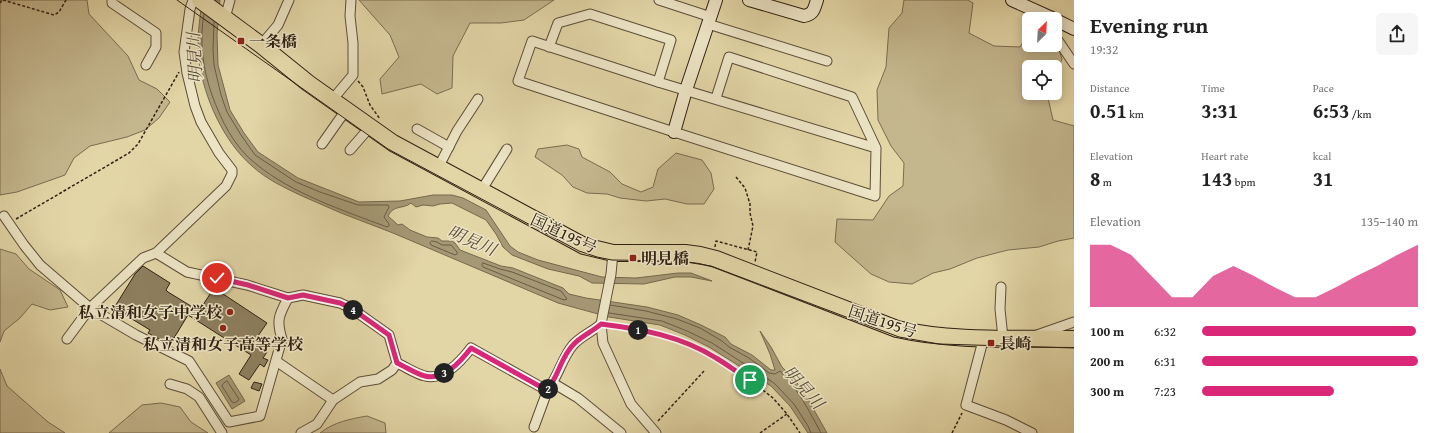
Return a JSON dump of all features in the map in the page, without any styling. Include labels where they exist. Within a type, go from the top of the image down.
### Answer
[{"type":"highway","name":"国道195号","points":[[200,0],[261,45],[308,83],[346,110],[377,125],[393,143],[584,246],[614,253],[685,253],[712,258],[897,328],[941,337],[1074,340]]},
{"type":"street","points":[[112,0],[112,3],[156,33],[156,47],[146,65]]},
{"type":"street","points":[[67,339],[90,308],[143,258],[156,254],[226,186],[232,174],[232,170],[219,153],[201,122],[195,106],[187,74],[184,52],[190,9],[193,0]]},
{"type":"street","points":[[223,16],[230,4],[230,0]]},
{"type":"street","points":[[261,45],[278,25],[289,0]]},
{"type":"street","points":[[332,100],[353,75],[353,44],[350,16],[351,0]]},
{"type":"street","points":[[660,0],[710,20],[826,61]]},
{"type":"street","points":[[674,132],[686,90],[716,0]]},
{"type":"street","points":[[749,0],[804,16],[810,14],[815,8],[815,1]]},
{"type":"street","points":[[1012,0],[1037,12]]},
{"type":"street","points":[[549,47],[558,23],[590,14],[671,40],[658,82]]},
{"type":"street","points":[[1062,24],[1074,29]]},
{"type":"street","points":[[716,98],[729,57],[852,97],[876,148],[875,196],[674,132],[518,80],[532,41],[658,82],[716,98],[876,148]]},
{"type":"street","points":[[1062,46],[1074,64]]},
{"type":"street","points":[[438,168],[458,131],[478,99]]},
{"type":"street","points":[[322,144],[346,110]]},
{"type":"street","points":[[350,150],[377,125]]},
{"type":"street","points":[[417,130],[449,147]]},
{"type":"street","points":[[481,191],[507,149]]},
{"type":"street","points":[[7,220],[40,265],[90,308],[136,335],[189,361],[229,422],[260,416],[282,339],[278,327],[280,312],[288,298]]},
{"type":"street","points":[[614,253],[602,321],[603,343],[632,404],[654,431]]},
{"type":"street","points":[[156,254],[187,272],[248,285],[288,298],[303,295],[340,303],[351,308],[389,335],[397,363],[426,376],[436,376],[449,371],[462,360],[471,348],[541,387],[551,386],[578,398],[621,433]]},
{"type":"street","points":[[1001,287],[1000,309],[1003,338]]},
{"type":"street","points":[[534,428],[566,354],[573,345],[602,321]]},
{"type":"street","points":[[1032,338],[1074,322]]},
{"type":"street","points":[[984,338],[966,405],[1006,420],[1032,433]]},
{"type":"street","points":[[276,361],[333,400]]},
{"type":"street","points":[[301,433],[317,424],[333,400],[360,382],[378,379],[392,370],[397,363]]},
{"type":"street","points":[[170,384],[187,388],[199,397],[222,433]]},
{"type":"path","points":[[0,3],[2,0],[54,15],[59,12],[66,0]]},
{"type":"path","points":[[7,220],[129,153],[138,144],[185,62]]},
{"type":"path","points":[[353,75],[364,87],[377,125]]},
{"type":"path","points":[[736,177],[745,188],[750,204],[750,213],[753,226],[748,250]]},
{"type":"path","points":[[712,258],[716,241],[757,252],[753,274]]},
{"type":"path","points":[[602,321],[658,333],[698,348],[716,357],[773,398],[787,414],[800,433]]},
{"type":"path","points":[[654,431],[656,422],[704,371]]},
{"type":"path","points":[[952,433],[966,405]]},
{"type":"path","points":[[760,433],[787,414]]},
{"type":"shaded area","points":[[0,0],[87,0],[89,14],[128,56],[139,80],[157,89],[170,102],[159,118],[145,130],[127,137],[90,146],[74,158],[65,175],[17,192],[0,195]]},
{"type":"shaded area","points":[[359,0],[554,0],[524,20],[501,23],[470,23],[453,56],[452,88],[437,94],[421,84],[382,94],[380,79],[399,57],[390,35]]},
{"type":"shaded area","points":[[904,0],[968,0],[973,3],[969,33],[994,46],[1020,47],[1022,44],[1022,52],[1060,52],[1062,60],[1022,60],[1022,100],[1048,100],[1053,120],[1074,126],[1074,238],[1039,247],[1008,250],[977,258],[950,269],[933,273],[912,284],[889,282],[871,274],[835,242],[837,219],[873,220],[889,196],[903,186],[904,163],[891,146],[878,120],[877,90],[886,67],[889,28],[902,13]]},
{"type":"shaded area","points":[[567,145],[579,149],[582,157],[610,172],[622,184],[641,192],[653,187],[658,169],[676,153],[702,160],[711,173],[714,189],[704,204],[687,204],[665,199],[646,201],[620,198],[607,194],[587,193],[573,187],[562,175],[535,157],[538,149]]},
{"type":"shaded area","points":[[0,249],[16,254],[29,269],[60,290],[68,307],[50,310],[32,304],[20,318],[4,331],[0,342]]},
{"type":"shaded area","points":[[0,369],[7,386],[48,422],[65,433],[0,433]]},
{"type":"shaded area","points":[[161,403],[180,407],[191,422],[208,433],[109,433],[142,405]]},
{"type":"shaded area","points":[[367,416],[385,423],[386,433],[320,433],[325,429],[348,420]]},
{"type":"water","points":[[202,0],[220,0],[217,34],[218,65],[230,110],[258,152],[298,178],[359,202],[400,201],[433,195],[452,195],[463,198],[486,210],[510,246],[518,252],[538,260],[602,277],[636,278],[691,273],[712,281],[691,277],[675,277],[644,284],[592,283],[579,276],[548,269],[512,255],[503,247],[486,220],[452,203],[433,206],[423,205],[416,207],[411,203],[396,208],[390,212],[388,216],[398,225],[402,224],[410,230],[427,237],[438,238],[442,241],[452,241],[460,250],[501,266],[513,268],[563,288],[569,294],[647,307],[678,315],[725,337],[731,344],[752,355],[771,370],[775,370],[760,331],[782,367],[795,380],[805,394],[827,433],[808,433],[790,406],[771,386],[709,347],[685,335],[660,325],[609,317],[558,303],[393,233],[341,213],[289,190],[263,175],[242,156],[224,132],[205,90],[198,53]]},
{"type":"water","points":[[229,375],[245,401],[232,409],[216,383]]},
{"type":"building","points":[[143,266],[170,283],[166,290],[168,292],[199,311],[214,288],[267,323],[253,343],[267,352],[263,358],[268,360],[264,367],[260,364],[249,380],[239,374],[251,355],[188,315],[174,338],[172,337],[168,344],[148,333],[150,330],[114,308],[135,274]]},
{"type":"building","points":[[254,382],[262,384],[259,391],[251,388]]},
{"type":"tram line","points":[[177,0],[388,149],[579,251],[612,260],[680,261],[711,266],[899,337],[939,344],[1074,348]]},
{"type":"place","name":"一条橋","points":[[241,41]]},
{"type":"place","name":"明見橋","points":[[633,258]]},
{"type":"place","name":"私立清和女子中学校","points":[[230,312]]},
{"type":"place","name":"私立清和女子高等学校","points":[[223,328]]},
{"type":"place","name":"長崎","points":[[991,343]]},
{"type":"route","points":[[217,278],[248,285],[288,298],[303,295],[340,303],[351,308],[389,335],[397,363],[426,376],[436,376],[449,371],[462,360],[471,348],[541,387],[548,389],[553,383],[566,354],[573,345],[601,324],[658,333],[683,342],[716,357],[750,380]]},
{"type":"water label","name":"明見川","points":[[194,58]]},
{"type":"water label","name":"明見川","points":[[472,240]]},
{"type":"water label","name":"明見川","points":[[804,387]]}]
